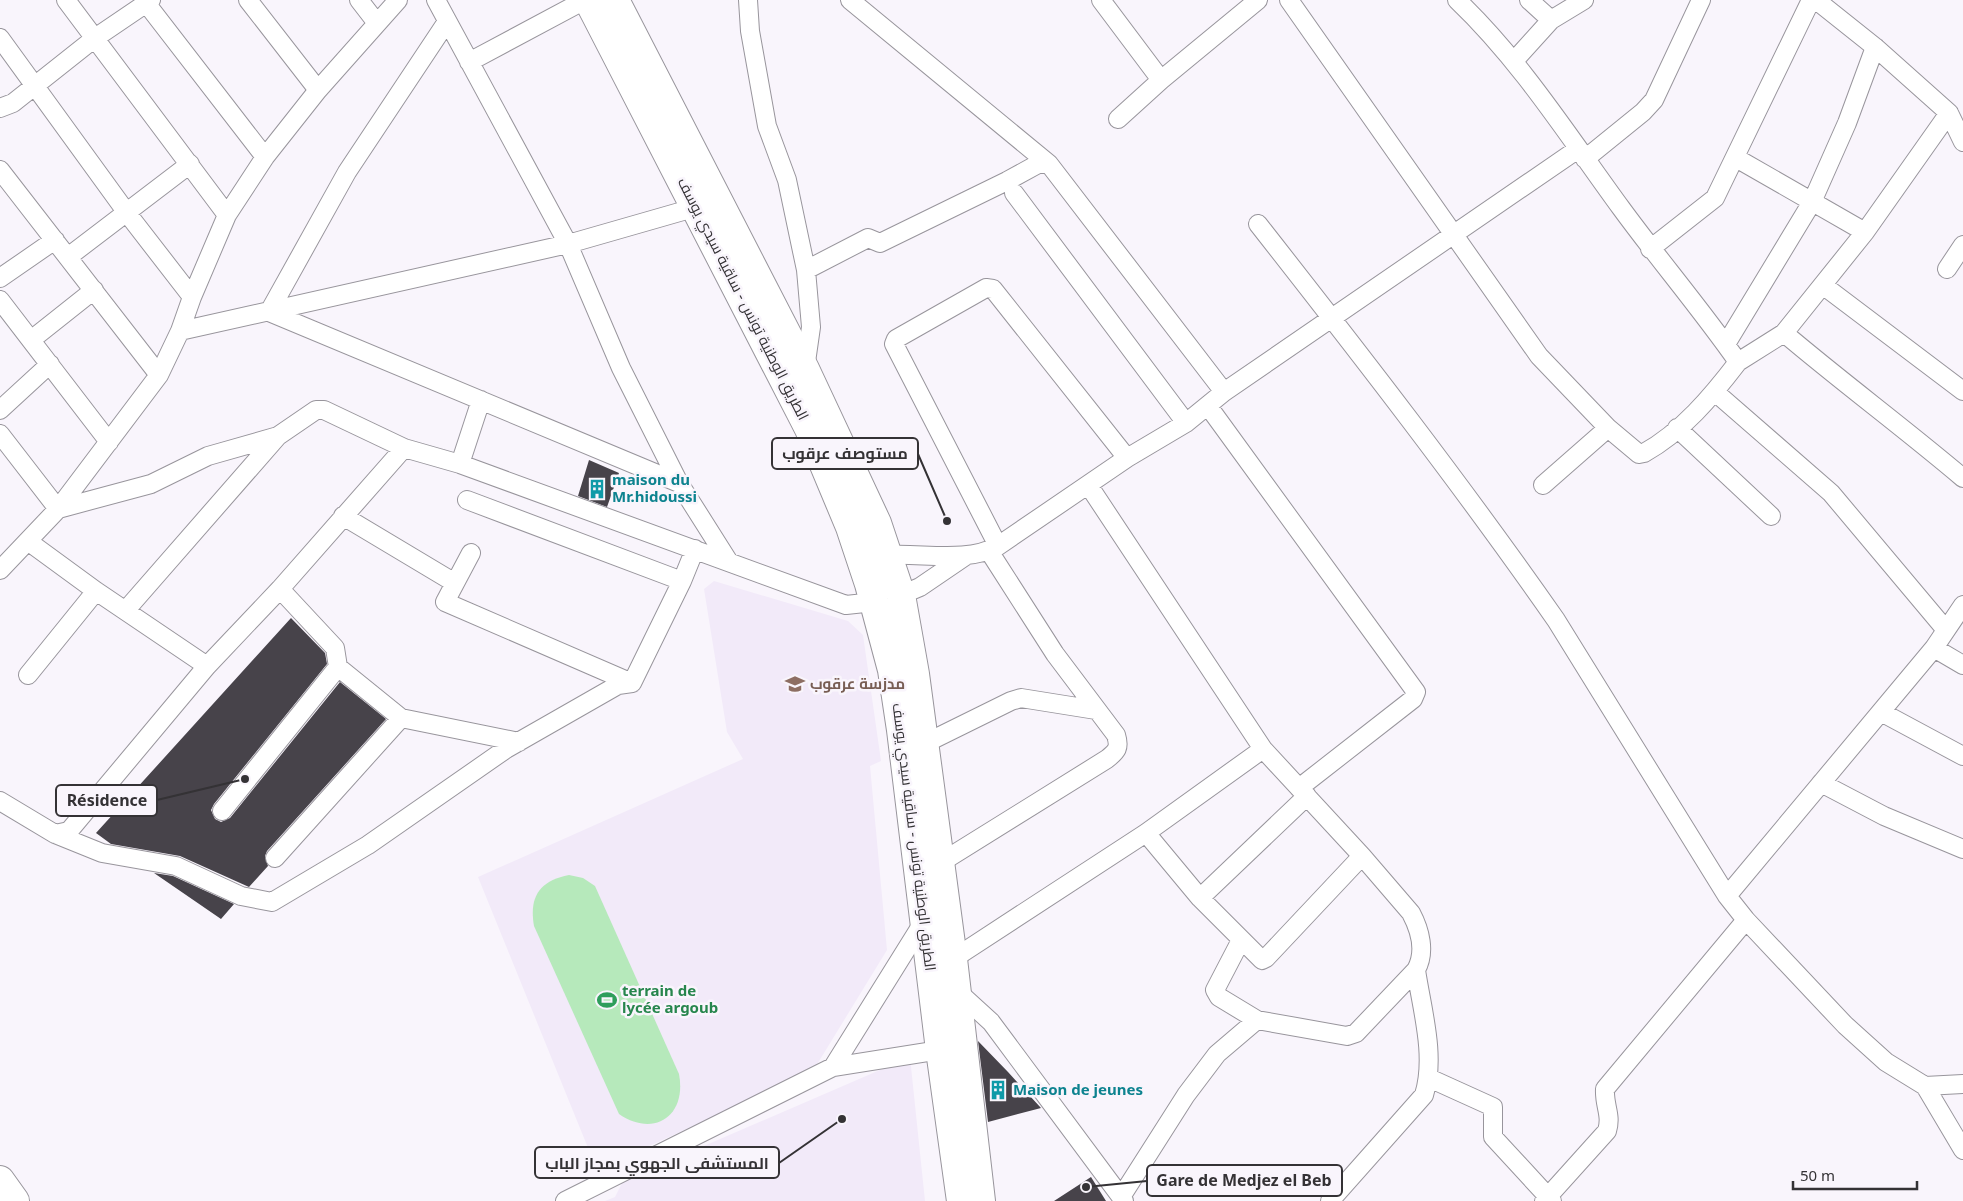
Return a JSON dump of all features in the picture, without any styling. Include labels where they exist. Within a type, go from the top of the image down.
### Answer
[{"type":"main road","name":"الطريق الوطنية تونس - ساقية سيدي يوسف","points":[[587,0],[696,207],[809,429],[850,527],[874,602],[940,863],[981,1201]]},
{"type":"main road","name":"الطريق الوطنية تونس - ساقية سيدي يوسف","points":[[615,0],[805,369],[889,555],[901,594],[923,740],[918,779],[924,921],[961,1201]]},
{"type":"main road","points":[[0,1180],[15,1201]]},
{"type":"street","points":[[66,0],[227,215]]},
{"type":"street","points":[[248,0],[318,90]]},
{"type":"street","points":[[360,0],[376,22]]},
{"type":"street","points":[[1,566],[29,542],[58,509],[159,375],[180,331],[192,297],[227,215],[265,157],[318,90],[376,22],[398,0]]},
{"type":"street","points":[[436,0],[446,23],[519,152],[568,244],[621,368],[679,483],[729,562]]},
{"type":"street","points":[[469,62],[587,0]]},
{"type":"street","points":[[748,0],[750,31],[767,126],[787,180],[806,270],[811,327],[805,369]]},
{"type":"street","points":[[1101,0],[1161,80]]},
{"type":"street","points":[[1118,119],[1161,80],[1258,0]]},
{"type":"street","points":[[1289,0],[1539,356],[1608,428],[1639,454],[1651,449],[1677,428],[1715,392],[1738,362],[1784,334],[1865,232],[1949,113]]},
{"type":"street","points":[[1457,0],[1488,30],[1514,61],[1650,249],[1726,344],[1738,362]]},
{"type":"street","points":[[1529,0],[1551,20]]},
{"type":"street","points":[[1514,61],[1551,20],[1584,0]]},
{"type":"street","points":[[889,555],[967,555],[993,548],[1089,486],[1127,458],[1186,423],[1224,392],[1454,233],[1581,154],[1643,112],[1654,100],[1701,0]]},
{"type":"street","points":[[1650,249],[1715,198],[1811,0]]},
{"type":"street","points":[[1816,0],[1875,47],[1949,113],[1963,142]]},
{"type":"street","points":[[0,123],[6,106],[35,86],[95,38],[149,2],[265,157]]},
{"type":"street","points":[[862,4],[1049,164],[1224,392]]},
{"type":"street","points":[[269,312],[347,172],[446,23]]},
{"type":"street","points":[[0,38],[127,213],[192,297]]},
{"type":"street","points":[[1726,344],[1812,202],[1846,123],[1875,47]]},
{"type":"street","points":[[1736,158],[1865,232]]},
{"type":"street","points":[[68,257],[190,164]]},
{"type":"street","points":[[806,270],[868,238],[880,243],[1038,164],[1049,164]]},
{"type":"street","points":[[0,170],[159,375]]},
{"type":"street","points":[[1014,192],[1186,423]]},
{"type":"street","points":[[180,331],[568,244],[696,207]]},
{"type":"street","points":[[1258,224],[1464,494],[1556,620],[1727,896],[1746,920],[1845,1025],[1886,1062],[1925,1086],[1963,1150]]},
{"type":"street","points":[[0,278],[55,240]]},
{"type":"street","points":[[1947,269],[1963,245]]},
{"type":"street","points":[[1824,286],[1963,391]]},
{"type":"street","points":[[940,863],[1107,759],[1118,750],[1119,745],[1116,735],[1055,654],[993,548],[894,344],[896,339],[986,288],[993,289],[1127,458]]},
{"type":"street","points":[[31,340],[94,290]]},
{"type":"street","points":[[0,300],[109,442]]},
{"type":"street","points":[[269,312],[679,483]]},
{"type":"street","points":[[1784,334],[1822,366],[1902,426],[1963,478]]},
{"type":"street","points":[[0,410],[50,364]]},
{"type":"street","points":[[1715,392],[1830,493],[1946,630]]},
{"type":"street","points":[[460,464],[481,400]]},
{"type":"street","points":[[1200,898],[1303,792],[1413,699],[1416,692],[1208,406]]},
{"type":"street","points":[[126,610],[278,436],[316,410],[324,410],[404,448],[460,464],[846,605],[874,602]]},
{"type":"street","points":[[1543,485],[1608,428]]},
{"type":"street","points":[[1677,428],[1770,516]]},
{"type":"street","points":[[0,434],[58,509]]},
{"type":"street","points":[[58,509],[151,484],[208,456],[278,436]]},
{"type":"street","points":[[55,834],[70,831],[207,666],[280,589],[404,448]]},
{"type":"street","points":[[1089,486],[1263,749],[1362,856],[1411,913],[1417,924],[1421,960],[1416,970],[1356,1033],[1347,1036],[1257,1020],[1219,997],[1215,990],[1240,940]]},
{"type":"street","points":[[467,500],[682,581]]},
{"type":"street","points":[[343,516],[455,584]]},
{"type":"street","points":[[29,542],[96,591],[207,666]]},
{"type":"street","points":[[632,683],[682,581],[695,549]]},
{"type":"street","points":[[471,553],[445,602],[632,683]]},
{"type":"street","points":[[901,594],[920,587],[967,555]]},
{"type":"street","points":[[280,589],[335,648],[338,667],[401,718],[519,742]]},
{"type":"street","points":[[28,675],[96,591]]},
{"type":"street","points":[[1727,896],[1934,648],[1963,605]]},
{"type":"street","points":[[1934,648],[1963,665]]},
{"type":"street","points":[[222,811],[338,667]]},
{"type":"street","points":[[0,801],[55,834],[102,853],[176,866],[240,896],[272,902],[368,845],[519,742],[618,685],[632,683]]},
{"type":"street","points":[[923,740],[934,739],[1011,701],[1021,698],[1096,710]]},
{"type":"street","points":[[1881,712],[1963,756]]},
{"type":"street","points":[[274,858],[401,718]]},
{"type":"street","points":[[953,959],[1146,833],[1263,749]]},
{"type":"street","points":[[1821,783],[1884,816],[1963,849]]},
{"type":"street","points":[[1146,833],[1200,898],[1262,960],[1362,856]]},
{"type":"street","points":[[1429,1078],[1493,1107],[1493,1137],[1548,1200],[1607,1131],[1611,1120],[1604,1100],[1605,1089],[1746,920]]},
{"type":"street","points":[[833,1068],[924,921]]},
{"type":"street","points":[[1330,1201],[1424,1095],[1429,1078],[1430,1062],[1416,970]]},
{"type":"street","points":[[957,991],[991,1022],[1122,1199],[1186,1095],[1217,1054],[1257,1020]]},
{"type":"street","points":[[565,1201],[833,1068],[940,1050]]},
{"type":"street","points":[[1925,1086],[1963,1084]]},
{"type":"shaded area","points":[[714,581],[848,621],[863,635],[881,761],[870,766],[887,950],[813,1071],[597,1170],[478,877],[743,759],[727,732],[704,589]]},
{"type":"shaded area","points":[[910,1057],[925,1201],[605,1201],[615,1197],[623,1181]]},
{"type":"green space","name":"terrain de lycée argoub","points":[[569,875],[583,878],[595,886],[679,1074],[680,1089],[678,1101],[673,1111],[665,1119],[655,1123],[644,1124],[632,1121],[619,1114],[534,926],[533,907],[538,892],[550,881]]},
{"type":"building","name":"maison du Mr.hidoussi","points":[[589,460],[619,473],[607,507],[578,496]]},
{"type":"building","points":[[291,618],[325,653],[327,664],[214,804],[211,810],[215,819],[221,822],[230,818],[340,682],[386,719],[267,851],[265,856],[268,866],[249,887],[180,856],[111,844],[96,833]]},
{"type":"building","points":[[154,873],[173,876],[234,904],[221,919]]},
{"type":"building","name":"Maison de jeunes","points":[[978,1041],[1008,1072],[1041,1108],[988,1122]]},
{"type":"building","points":[[1091,1177],[1106,1201],[1054,1201]]},
{"type":"place","name":"maison du Mr.hidoussi","points":[[597,489]]},
{"type":"place","name":"مستوصف عرقوب","points":[[947,521]]},
{"type":"place","name":"مدزسة عرقوب","points":[[795,684]]},
{"type":"place","name":"Résidence","points":[[245,779]]},
{"type":"place","name":"terrain de lycée argoub","points":[[607,1000]]},
{"type":"place","name":"Maison de jeunes","points":[[998,1090]]},
{"type":"place","name":"المستشفى الجهوي بمجاز الباب","points":[[842,1119]]},
{"type":"place","name":"Gare de Medjez el Beb","points":[[1086,1187]]}]
